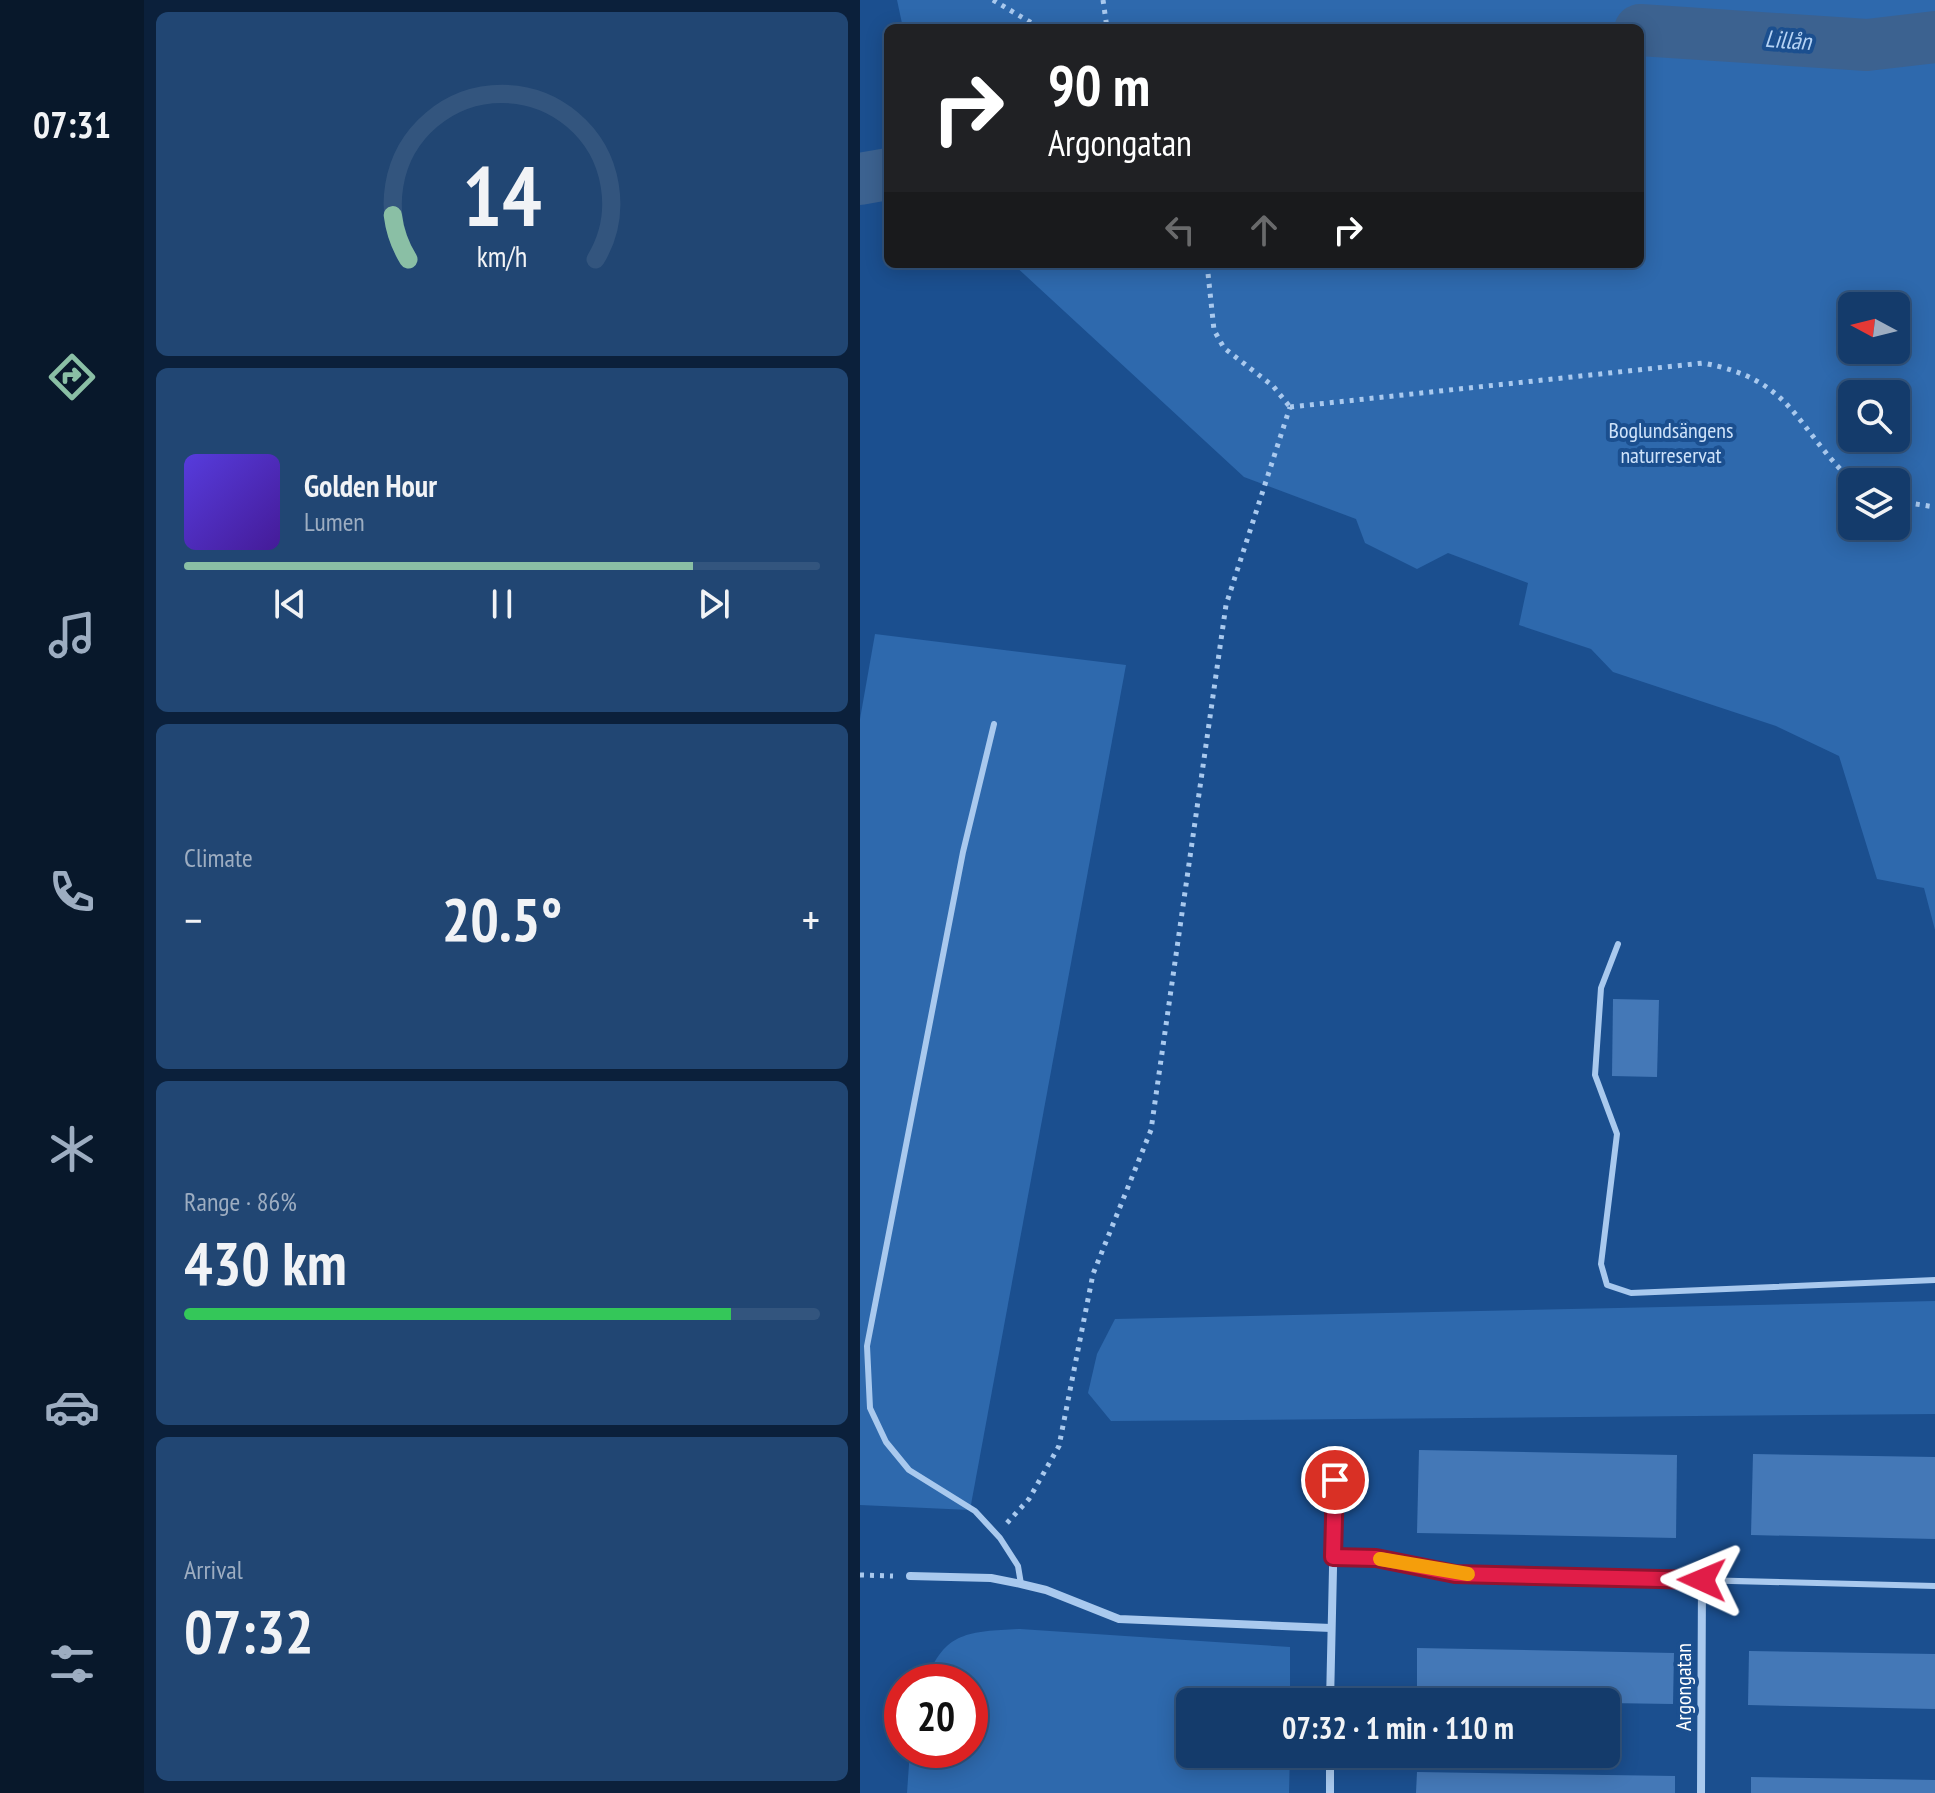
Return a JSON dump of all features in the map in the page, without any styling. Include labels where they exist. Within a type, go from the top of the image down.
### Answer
[{"type":"street","points":[[1330,1688],[1335,1480]]},
{"type":"street","points":[[910,1576],[991,1578],[1021,1584],[1046,1590],[1119,1619],[1331,1628]]},
{"type":"street","name":"Argongatan","points":[[1701,1793],[1702,1580]]},
{"type":"street","points":[[1330,1768],[1330,1793]]},
{"type":"lane","points":[[994,724],[963,852],[867,1346],[870,1408],[886,1442],[909,1470],[975,1511],[997,1534],[1018,1566],[1021,1584]]},
{"type":"lane","points":[[1618,944],[1601,988],[1595,1075],[1617,1134],[1601,1264],[1607,1285],[1631,1293],[1935,1280]]},
{"type":"lane","points":[[1333,1557],[1376,1558],[1455,1574],[1935,1586]]},
{"type":"path","points":[[993,0],[1033,24]]},
{"type":"path","points":[[1103,0],[1106,24]]},
{"type":"path","points":[[1207,268],[1214,330],[1224,348],[1273,386],[1290,407]]},
{"type":"path","points":[[1290,407],[1703,363],[1753,376],[1772,389],[1841,468]]},
{"type":"path","points":[[997,1534],[1029,1499],[1059,1446],[1093,1274],[1151,1130],[1226,605],[1290,407]]},
{"type":"path","points":[[1910,503],[1935,507]]},
{"type":"path","points":[[860,1575],[910,1576]]},
{"type":"green space","name":"Boglundsängens naturreservat","points":[[897,0],[1935,0],[1935,930],[1924,888],[1877,879],[1839,756],[1776,726],[1613,672],[1591,649],[1519,625],[1528,583],[1448,553],[1417,569],[1365,543],[1356,519],[1244,477],[1017,268],[1644,268],[1644,24],[902,24]]},
{"type":"green space","points":[[875,634],[1126,665],[970,1510],[860,1505],[860,719]]},
{"type":"green space","points":[[1935,1301],[1935,1414],[1111,1421],[1088,1393],[1097,1354],[1115,1319]]},
{"type":"green space","points":[[1020,1629],[1290,1647],[1290,1688],[1176,1688],[1176,1768],[1290,1768],[1289,1793],[907,1793],[909,1768],[988,1768],[988,1664],[934,1664],[951,1643],[973,1633]]},
{"type":"building","points":[[1613,999],[1659,1000],[1657,1077],[1612,1076]]},
{"type":"building","points":[[1419,1450],[1677,1455],[1676,1538],[1417,1533]]},
{"type":"building","points":[[1753,1454],[1935,1457],[1935,1539],[1751,1535]]},
{"type":"building","points":[[1417,1648],[1674,1653],[1673,1704],[1620,1703],[1620,1688],[1417,1688]]},
{"type":"building","points":[[1749,1651],[1935,1654],[1935,1709],[1748,1705]]},
{"type":"building","points":[[1417,1772],[1675,1776],[1675,1793],[1416,1793]]},
{"type":"building","points":[[1751,1777],[1935,1780],[1935,1793],[1751,1793]]},
{"type":"waterway","name":"Lillån","points":[[1644,30],[1867,45],[1935,37]]},
{"type":"waterway","name":"Lillån","points":[[860,179],[884,175]]},
{"type":"slow traffic","points":[[1380,1559],[1468,1574]]},
{"type":"route","points":[[1335,1480],[1333,1557],[1376,1558],[1455,1574],[1702,1580]]}]
